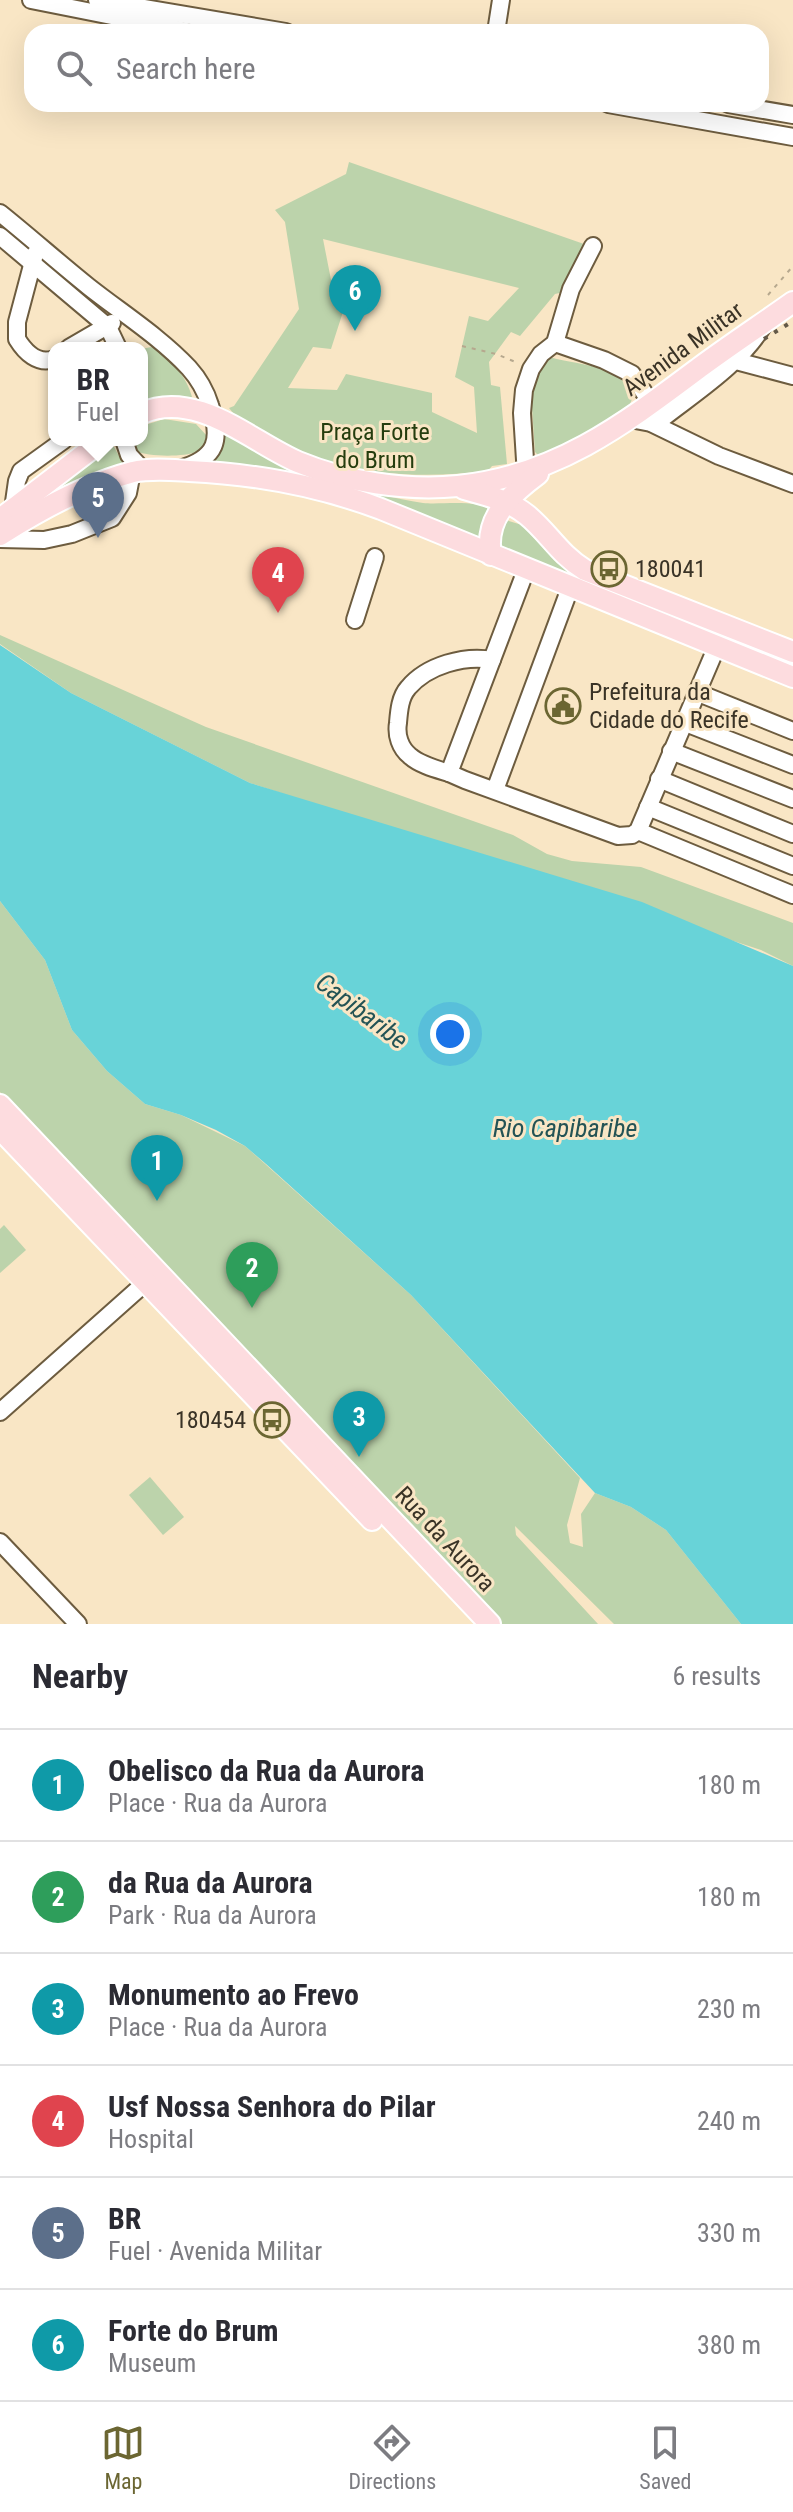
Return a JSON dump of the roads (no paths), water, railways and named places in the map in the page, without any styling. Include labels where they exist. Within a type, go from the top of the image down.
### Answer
[{"type":"main road","name":"Avenida Militar","points":[[505,502],[554,463],[630,419],[651,414],[793,302]]},
{"type":"main road","name":"Avenida Militar","points":[[148,412],[166,407],[214,416],[298,461],[338,475],[384,484],[456,486],[525,474],[554,463]]},
{"type":"main road","points":[[6,514],[95,446]]},
{"type":"main road","points":[[0,537],[41,509],[138,471],[232,473],[341,494],[666,625],[715,650],[793,677]]},
{"type":"main road","points":[[456,486],[505,502],[529,517],[567,559],[585,570],[793,652]]},
{"type":"main road","points":[[491,555],[494,520],[505,502]]},
{"type":"main road","name":"Rua da Aurora","points":[[0,1105],[490,1624]]},
{"type":"main road","name":"Rua da Aurora","points":[[0,1129],[472,1624]]},
{"type":"street","points":[[31,0],[152,24]]},
{"type":"street","points":[[97,0],[239,24]]},
{"type":"street","points":[[497,24],[501,0]]},
{"type":"street","points":[[769,111],[793,115]]},
{"type":"street","points":[[653,112],[793,137]]},
{"type":"street","points":[[0,213],[192,371],[207,394],[214,416],[216,440],[204,459],[174,471]]},
{"type":"street","points":[[0,236],[108,327],[115,342]]},
{"type":"street","points":[[39,243],[17,322],[17,339],[39,361],[48,360]]},
{"type":"street","points":[[525,460],[524,390],[531,369],[541,354],[555,343],[571,289],[593,246]]},
{"type":"street","points":[[81,342],[108,327],[122,313]]},
{"type":"street","name":"Avenida Militar","points":[[651,414],[659,421],[736,361],[752,345],[767,320]]},
{"type":"street","points":[[555,343],[604,360],[632,374],[651,414],[719,456],[793,484]]},
{"type":"street","points":[[736,361],[793,375]]},
{"type":"street","points":[[6,514],[21,471],[56,446]]},
{"type":"street","points":[[0,537],[44,540],[72,534],[112,518],[138,471],[126,446]]},
{"type":"street","points":[[355,620],[375,557]]},
{"type":"street","points":[[449,773],[526,570]]},
{"type":"street","points":[[495,790],[570,588]]},
{"type":"street","points":[[635,833],[715,650]]},
{"type":"street","points":[[492,660],[466,658],[422,676],[408,688],[402,697],[397,730],[400,744],[408,755],[416,761],[618,836],[635,833],[793,895]]},
{"type":"street","points":[[696,692],[793,731]]},
{"type":"street","points":[[683,722],[793,765]]},
{"type":"street","points":[[671,751],[793,799]]},
{"type":"street","points":[[659,779],[793,834]]},
{"type":"street","points":[[648,807],[793,866]]},
{"type":"street","points":[[0,1412],[145,1283]]},
{"type":"street","points":[[0,1542],[78,1624]]},
{"type":"water","name":"Rio Capibaribe","points":[[0,645],[71,693],[250,783],[642,902],[793,966],[793,1624],[741,1624],[666,1530],[631,1507],[595,1493],[411,1295],[266,1164],[245,1146],[216,1130],[145,1104],[107,1071],[72,1030],[45,960],[0,901]]},
{"type":"railway","points":[[764,339],[793,321]]},
{"type":"place","name":"Forte do Brum","points":[[355,331]]},
{"type":"place","name":"BR","points":[[98,538]]},
{"type":"place","name":"180041","points":[[609,569]]},
{"type":"place","name":"Usf Nossa Senhora do Pilar","points":[[278,613]]},
{"type":"place","name":"Prefeitura da Cidade do Recife","points":[[563,706]]},
{"type":"place","name":"Obelisco da Rua da Aurora","points":[[157,1201]]},
{"type":"place","name":"da Rua da Aurora","points":[[252,1308]]},
{"type":"place","name":"180454","points":[[272,1420]]},
{"type":"place","name":"Monumento ao Frevo","points":[[359,1457]]},
{"type":"park label","name":"Praça Forte do Brum","points":[[375,446]]},
{"type":"water label","name":"Capibaribe","points":[[362,1011]]}]
